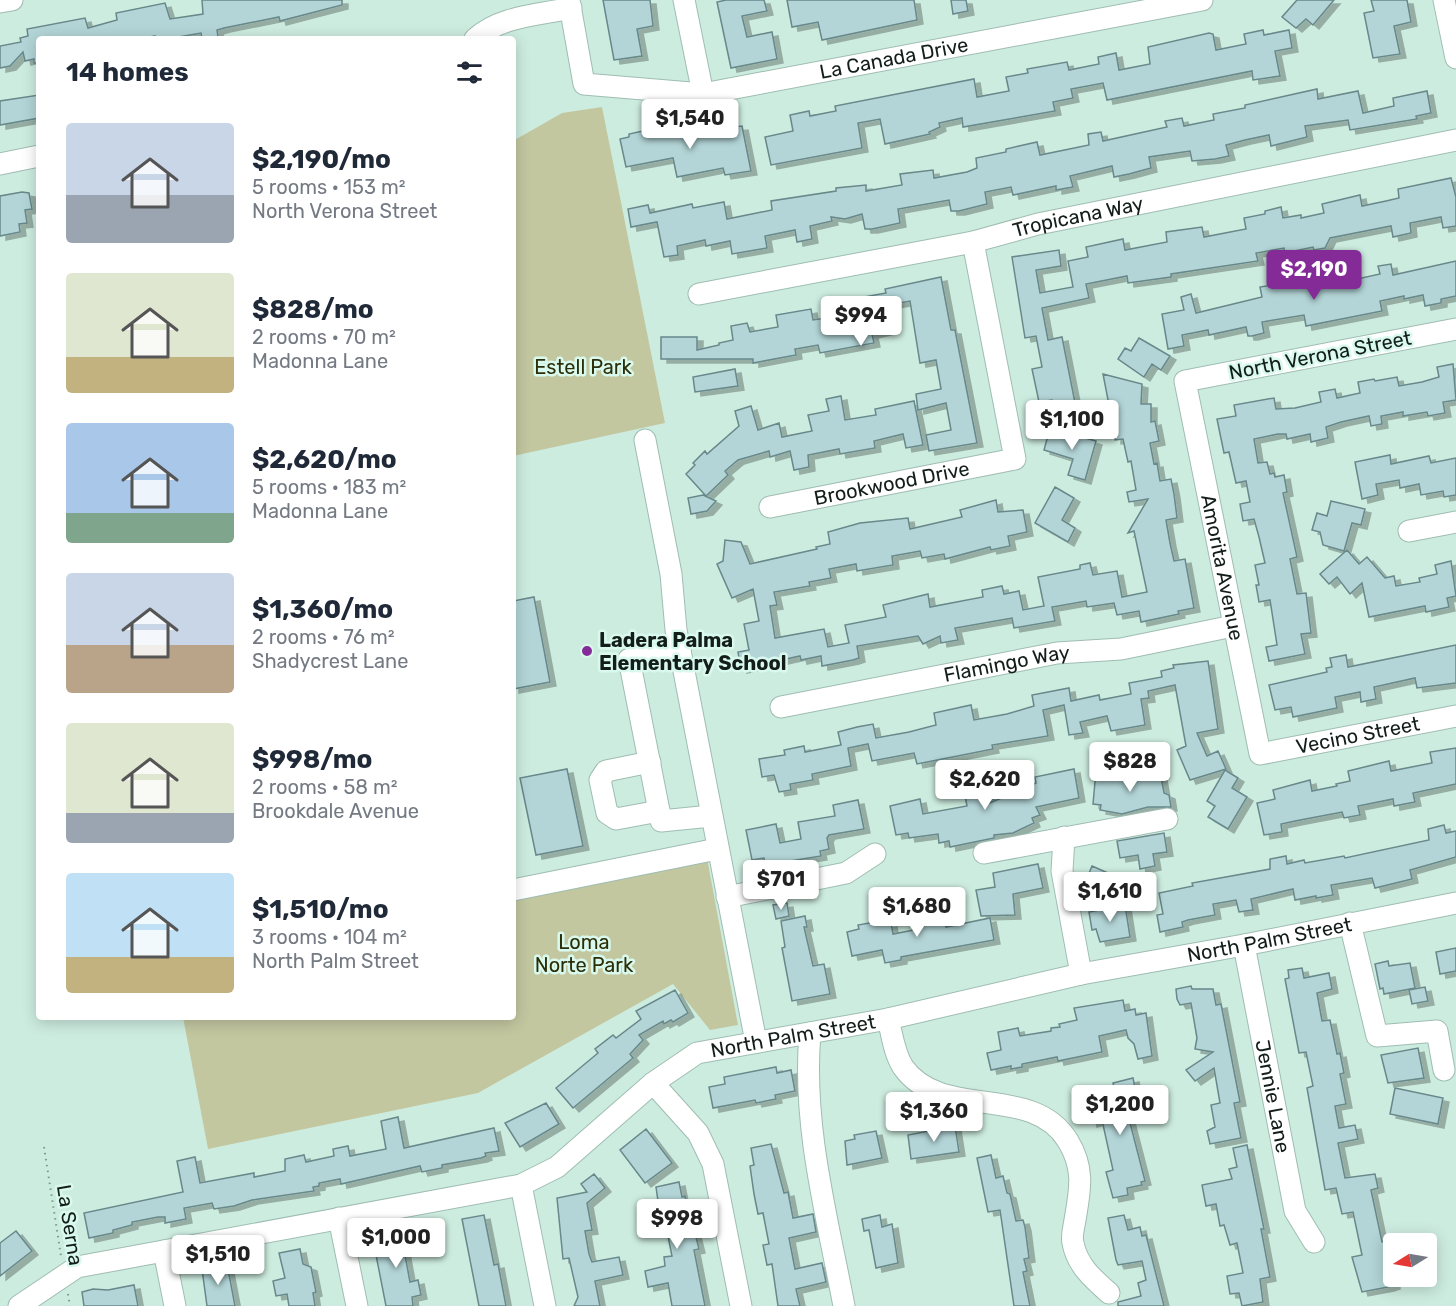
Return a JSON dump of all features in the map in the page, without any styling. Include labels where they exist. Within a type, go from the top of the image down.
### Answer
[{"type":"street","points":[[0,2],[12,0]]},
{"type":"street","points":[[684,0],[703,94]]},
{"type":"street","name":"La Canada Drive","points":[[570,4],[584,84],[703,94],[1203,0]]},
{"type":"street","points":[[1444,0],[1455,54]]},
{"type":"street","points":[[478,36],[483,31],[504,22],[570,4]]},
{"type":"street","name":"Tropicana Way","points":[[699,294],[973,242],[1038,224],[1456,140]]},
{"type":"street","points":[[0,164],[36,157]]},
{"type":"street","name":"Brookwood Drive","points":[[771,507],[1015,459],[973,242]]},
{"type":"street","name":"North Verona Street","points":[[1185,381],[1456,329]]},
{"type":"street","name":"Amorita Avenue","points":[[1185,381],[1260,754]]},
{"type":"street","points":[[645,440],[671,574],[680,651],[756,1042]]},
{"type":"street","points":[[1409,531],[1456,522]]},
{"type":"street","name":"Flamingo Way","points":[[781,707],[1057,653],[1121,649],[1233,626]]},
{"type":"street","points":[[680,651],[629,659],[661,821],[711,816]]},
{"type":"street","name":"Vecino Street","points":[[1260,754],[1456,716]]},
{"type":"street","points":[[650,762],[606,771],[600,780],[607,813],[616,819],[659,811]]},
{"type":"street","points":[[984,853],[1167,819]]},
{"type":"street","points":[[1064,837],[1062,871],[1081,974]]},
{"type":"street","points":[[516,889],[717,849]]},
{"type":"street","points":[[727,897],[846,873],[875,854]]},
{"type":"street","name":"North Palm Street","points":[[19,1306],[64,1273],[77,1267],[521,1185],[557,1167],[653,1083],[697,1053],[888,1019],[1081,974],[1244,945],[1456,903]]},
{"type":"street","points":[[1350,923],[1377,1036],[1437,1030],[1444,1070]]},
{"type":"street","name":"Jennie Lane","points":[[1244,945],[1295,1211],[1314,1242]]},
{"type":"street","points":[[888,1019],[903,1066],[920,1085],[972,1101],[1030,1111],[1053,1124],[1068,1140],[1078,1165],[1082,1191],[1072,1241],[1080,1262],[1090,1276],[1109,1293]]},
{"type":"street","points":[[810,1033],[807,1067],[810,1114],[844,1306]]},
{"type":"street","points":[[653,1083],[698,1133],[713,1164],[741,1306]]},
{"type":"street","points":[[521,1185],[544,1306]]},
{"type":"street","points":[[339,1218],[357,1306]]},
{"type":"street","points":[[164,1251],[175,1306]]},
{"type":"path","name":"La Serna","points":[[44,1147],[70,1306]]},
{"type":"green space","name":"Estell Park","points":[[602,107],[665,423],[516,455],[516,139],[562,113]]},
{"type":"green space","name":"Loma Norte Park","points":[[707,858],[738,1025],[710,1030],[673,984],[478,1093],[208,1149],[184,1020],[516,1020],[516,895]]},
{"type":"building","points":[[202,0],[342,0],[342,5],[280,21],[279,17],[217,30],[218,36],[202,36],[201,33],[184,36],[36,36],[36,63],[34,59],[25,61],[23,52],[10,66],[0,68],[0,46],[21,42],[20,38],[28,36],[27,29],[85,18],[88,28],[117,20],[116,13],[165,3],[170,19],[203,14]]},
{"type":"building","points":[[603,0],[650,0],[653,26],[637,29],[642,56],[614,60]]},
{"type":"building","points":[[764,0],[767,11],[742,16],[747,37],[772,32],[777,59],[731,68],[717,2]]},
{"type":"building","points":[[787,0],[914,0],[917,20],[822,40],[818,22],[792,27]]},
{"type":"building","points":[[951,0],[966,0],[968,11],[953,14]]},
{"type":"building","points":[[1297,0],[1334,0],[1313,25],[1306,19],[1296,28],[1282,17]]},
{"type":"building","points":[[1371,0],[1407,0],[1411,22],[1394,26],[1400,54],[1373,58],[1364,13],[1374,11]]},
{"type":"building","points":[[1263,30],[1264,35],[1289,30],[1292,48],[1275,51],[1280,76],[1253,80],[1252,71],[1107,100],[1103,83],[1071,89],[1073,98],[1053,102],[1055,111],[963,127],[962,118],[939,123],[940,127],[929,132],[930,134],[885,144],[880,119],[858,123],[862,148],[771,165],[765,137],[793,131],[790,115],[809,111],[810,116],[836,111],[835,106],[974,79],[977,97],[1009,91],[1006,77],[1028,73],[1027,69],[1067,62],[1069,70],[1099,64],[1098,57],[1116,53],[1119,70],[1150,64],[1148,47],[1209,33],[1213,34],[1216,50],[1246,44],[1244,34]]},
{"type":"building","points":[[1317,89],[1318,99],[1358,91],[1363,113],[1394,106],[1393,98],[1427,91],[1431,113],[1416,116],[1417,119],[1350,130],[1348,120],[1305,126],[1307,137],[1271,146],[1269,135],[1245,140],[1226,145],[1229,156],[1215,159],[1192,161],[1190,151],[1149,157],[1151,168],[1129,174],[1114,177],[1112,166],[1070,176],[1073,187],[1056,190],[1056,186],[1013,195],[1011,187],[985,192],[987,204],[959,211],[951,211],[949,200],[898,209],[900,223],[872,229],[865,229],[862,214],[845,219],[831,217],[832,221],[810,226],[812,239],[797,242],[795,230],[765,236],[767,248],[732,254],[730,241],[706,246],[705,240],[677,246],[678,255],[664,257],[657,222],[631,227],[628,209],[648,205],[650,213],[692,204],[693,208],[724,202],[727,219],[772,210],[771,201],[836,191],[836,188],[866,185],[866,191],[902,185],[900,174],[933,170],[934,178],[967,172],[977,168],[976,158],[1006,152],[1006,149],[1037,142],[1040,155],[1089,145],[1088,134],[1101,132],[1103,141],[1167,127],[1165,121],[1182,118],[1184,126],[1214,120],[1213,114],[1245,108],[1245,105]]},
{"type":"building","points":[[36,95],[36,119],[0,125],[0,101]]},
{"type":"building","points":[[742,126],[751,171],[725,175],[723,168],[677,177],[673,158],[626,167],[620,139],[629,137],[629,134],[661,127],[662,132],[686,127],[687,132]]},
{"type":"building","points":[[1451,178],[1456,197],[1456,226],[1443,228],[1441,217],[1410,223],[1411,233],[1393,237],[1391,226],[1330,238],[1325,248],[1314,250],[1313,247],[1285,253],[1284,248],[1256,253],[1258,261],[1128,283],[1127,276],[1086,284],[1089,298],[1042,308],[1048,340],[1062,337],[1078,418],[1057,423],[1052,400],[1039,402],[1032,369],[1042,367],[1036,336],[1025,338],[1012,257],[1059,250],[1061,266],[1036,270],[1040,293],[1073,287],[1068,261],[1088,257],[1086,247],[1123,239],[1125,250],[1167,242],[1166,232],[1202,227],[1204,237],[1246,229],[1244,218],[1265,214],[1265,211],[1281,207],[1283,218],[1301,215],[1301,218],[1324,213],[1322,204],[1360,195],[1362,206],[1399,198],[1398,189]]},
{"type":"building","points":[[29,193],[32,209],[25,210],[27,223],[19,224],[20,232],[0,236],[0,196]]},
{"type":"building","points":[[1456,261],[1456,296],[1441,299],[1441,303],[1425,306],[1423,295],[1404,299],[1404,296],[1380,301],[1382,311],[1306,326],[1304,315],[1262,322],[1264,333],[1252,336],[1248,336],[1246,327],[1209,335],[1208,330],[1182,335],[1184,346],[1168,349],[1162,314],[1184,310],[1181,297],[1191,294],[1196,313],[1262,297],[1260,287],[1319,277],[1318,271],[1337,267],[1344,282],[1380,274],[1378,266],[1391,264],[1393,275]]},
{"type":"building","points":[[941,277],[951,330],[955,330],[977,443],[929,451],[926,435],[951,430],[946,403],[918,410],[916,394],[941,389],[936,360],[920,363],[910,301],[882,306],[885,331],[872,334],[874,343],[820,353],[818,345],[795,349],[796,355],[753,363],[753,359],[661,359],[661,337],[697,337],[697,350],[733,340],[731,326],[747,323],[750,332],[778,327],[776,315],[811,309],[813,320],[854,314],[867,310],[864,297],[886,293],[885,289]]},
{"type":"building","points":[[1139,338],[1170,356],[1161,370],[1152,364],[1144,377],[1118,359],[1125,348],[1131,351]]},
{"type":"building","points":[[1453,364],[1456,400],[1443,402],[1445,413],[1428,416],[1427,412],[1403,416],[1403,412],[1381,416],[1382,424],[1371,426],[1369,416],[1341,422],[1326,427],[1328,438],[1311,442],[1310,434],[1287,439],[1286,434],[1278,434],[1254,439],[1258,463],[1267,462],[1270,474],[1274,473],[1275,477],[1284,475],[1287,492],[1283,493],[1297,557],[1290,559],[1297,594],[1306,593],[1311,633],[1301,634],[1305,654],[1269,661],[1266,647],[1277,645],[1270,600],[1259,602],[1256,585],[1259,585],[1255,565],[1265,563],[1254,519],[1243,521],[1240,504],[1250,502],[1246,481],[1236,483],[1229,452],[1224,453],[1217,419],[1236,416],[1234,405],[1274,398],[1276,409],[1295,408],[1321,402],[1319,392],[1335,389],[1337,398],[1360,393],[1358,382],[1374,379],[1375,381],[1397,377],[1399,386],[1422,382],[1439,377],[1437,367]]},
{"type":"building","points":[[735,369],[738,386],[695,392],[693,377]]},
{"type":"building","points":[[1103,374],[1142,384],[1141,404],[1151,404],[1151,422],[1155,421],[1159,441],[1150,443],[1154,464],[1157,463],[1160,481],[1171,479],[1174,494],[1177,518],[1166,520],[1170,543],[1174,561],[1185,559],[1194,608],[1178,611],[1179,614],[1141,622],[1139,611],[1117,615],[1114,603],[1087,607],[1086,601],[1052,607],[1055,621],[1014,628],[1012,618],[955,628],[958,640],[941,643],[940,636],[923,644],[918,636],[857,646],[859,658],[822,666],[821,656],[801,660],[800,656],[741,669],[738,652],[749,650],[744,624],[759,621],[753,589],[732,598],[717,564],[723,561],[725,540],[741,542],[750,564],[817,549],[816,547],[830,544],[828,532],[860,523],[908,518],[910,529],[962,517],[960,510],[996,500],[998,512],[1023,510],[1027,532],[1008,536],[1010,546],[991,550],[990,547],[945,559],[944,554],[922,558],[920,551],[892,556],[893,565],[857,571],[856,564],[829,569],[831,578],[809,582],[810,586],[774,592],[777,605],[770,606],[775,638],[824,629],[828,647],[849,643],[845,625],[886,617],[883,605],[928,594],[930,607],[983,597],[982,590],[1002,586],[1004,594],[1019,591],[1023,610],[1044,606],[1038,577],[1080,569],[1080,565],[1090,563],[1093,575],[1117,571],[1122,597],[1147,592],[1134,531],[1128,533],[1148,499],[1129,502],[1127,492],[1136,490],[1131,461],[1128,462],[1123,439],[1115,440],[1115,405],[1109,405]]},
{"type":"building","points":[[841,396],[845,420],[876,415],[875,409],[914,401],[923,445],[906,448],[903,434],[874,441],[875,448],[840,454],[839,449],[808,455],[809,467],[794,470],[790,451],[770,457],[769,451],[738,460],[725,471],[728,475],[706,496],[686,474],[705,451],[707,454],[739,426],[735,411],[751,406],[758,430],[779,423],[782,437],[812,431],[808,415],[829,411],[826,399]]},
{"type":"building","points":[[1050,428],[1096,441],[1085,480],[1068,475],[1073,459],[1044,450]]},
{"type":"building","points":[[1390,455],[1391,464],[1429,456],[1431,463],[1456,458],[1456,495],[1444,497],[1443,491],[1421,495],[1419,484],[1400,488],[1399,480],[1376,484],[1378,495],[1362,499],[1355,462]]},
{"type":"building","points":[[1055,487],[1074,498],[1062,520],[1075,528],[1068,542],[1035,523]]},
{"type":"building","points":[[703,495],[716,501],[707,511],[691,514],[688,498]]},
{"type":"building","points":[[1331,501],[1365,509],[1361,525],[1352,523],[1344,551],[1323,545],[1320,532],[1312,530],[1317,513],[1327,516]]},
{"type":"building","points":[[1347,550],[1359,564],[1367,557],[1385,578],[1394,576],[1396,586],[1420,582],[1419,578],[1437,574],[1435,565],[1451,561],[1456,596],[1447,598],[1449,607],[1426,612],[1425,606],[1369,617],[1362,583],[1350,594],[1337,577],[1329,584],[1320,574]]},
{"type":"building","points":[[534,597],[550,682],[516,688],[516,600]]},
{"type":"building","points":[[1456,645],[1456,683],[1417,688],[1415,678],[1374,687],[1376,699],[1361,702],[1360,692],[1335,697],[1337,708],[1293,717],[1291,707],[1275,710],[1269,685],[1327,672],[1326,668],[1332,667],[1330,658],[1346,655],[1348,667]]},
{"type":"building","points":[[1208,661],[1218,729],[1197,733],[1207,756],[1218,751],[1226,769],[1190,780],[1177,750],[1186,746],[1175,685],[1148,691],[1149,698],[1141,699],[1145,725],[1111,731],[1107,716],[1080,722],[1083,733],[1069,735],[1064,705],[1043,710],[1048,736],[992,745],[993,749],[917,764],[914,753],[872,761],[868,744],[848,748],[851,766],[812,774],[813,780],[790,784],[791,790],[779,792],[774,775],[762,777],[759,759],[785,755],[784,750],[804,746],[805,752],[841,745],[838,732],[857,727],[873,724],[876,738],[936,725],[934,713],[971,705],[974,720],[1007,714],[1034,706],[1032,695],[1069,688],[1071,701],[1099,695],[1100,700],[1131,694],[1129,683],[1162,677],[1161,671],[1174,668],[1173,665]]},
{"type":"building","points":[[1456,748],[1456,784],[1413,793],[1415,802],[1394,806],[1393,799],[1358,806],[1360,815],[1344,818],[1342,812],[1295,821],[1281,824],[1282,832],[1264,835],[1257,803],[1275,799],[1273,790],[1310,780],[1312,791],[1337,786],[1336,784],[1350,781],[1348,771],[1389,761],[1391,771],[1432,763],[1430,752]]},
{"type":"building","points":[[567,769],[583,846],[536,855],[520,778]]},
{"type":"building","points":[[1074,769],[1079,798],[1036,807],[1040,815],[1032,818],[1034,823],[1013,833],[994,835],[994,838],[950,847],[949,841],[939,843],[938,834],[909,838],[908,833],[896,835],[890,806],[920,799],[923,814],[967,806],[961,776],[974,773],[978,794],[988,792],[990,803],[1036,783],[1035,777]]},
{"type":"building","points":[[1225,770],[1238,778],[1232,788],[1247,797],[1228,829],[1208,817],[1215,806],[1207,801]]},
{"type":"building","points":[[1160,771],[1164,793],[1169,795],[1171,807],[1148,807],[1122,814],[1100,810],[1101,805],[1093,804],[1095,782],[1099,773],[1131,779]]},
{"type":"building","points":[[858,800],[864,829],[829,835],[827,838],[829,849],[820,851],[821,856],[772,864],[765,864],[764,858],[752,860],[746,830],[776,824],[780,843],[801,839],[798,822],[835,816],[833,805]]},
{"type":"building","points":[[1444,825],[1446,833],[1456,831],[1456,857],[1410,870],[1412,879],[1375,888],[1372,878],[1331,885],[1333,895],[1295,900],[1293,889],[1251,899],[1253,910],[1239,912],[1236,900],[1213,904],[1215,915],[1188,920],[1182,922],[1183,927],[1160,932],[1157,915],[1163,914],[1159,893],[1193,886],[1192,883],[1270,869],[1270,859],[1286,856],[1287,864],[1304,860],[1305,863],[1344,856],[1345,858],[1429,840],[1428,829]]},
{"type":"building","points":[[1164,833],[1167,852],[1153,854],[1155,866],[1140,869],[1138,855],[1120,858],[1117,841]]},
{"type":"building","points":[[1038,864],[1043,888],[1013,894],[1015,915],[981,916],[976,890],[995,887],[993,873]]},
{"type":"building","points":[[1092,866],[1126,881],[1116,905],[1087,893],[1090,885],[1085,883]]},
{"type":"building","points":[[787,903],[789,916],[776,919],[773,905]]},
{"type":"building","points":[[1125,905],[1130,937],[1100,942],[1096,929],[1092,930],[1089,912]]},
{"type":"building","points":[[805,916],[807,927],[804,927],[813,966],[824,964],[830,994],[792,1001],[782,948],[785,947],[781,921]]},
{"type":"building","points":[[944,918],[946,927],[990,918],[994,940],[901,957],[901,960],[885,963],[882,950],[852,956],[847,932],[859,929],[858,925],[880,921],[881,925],[891,923],[893,934],[914,930],[913,924]]},
{"type":"building","points":[[1456,948],[1456,971],[1440,974],[1436,952]]},
{"type":"building","points":[[1388,961],[1389,966],[1410,963],[1415,988],[1384,994],[1383,988],[1380,989],[1375,964]]},
{"type":"building","points":[[1302,968],[1304,978],[1329,973],[1332,989],[1317,993],[1322,1021],[1330,1020],[1337,1054],[1340,1053],[1344,1073],[1340,1074],[1346,1104],[1335,1106],[1339,1128],[1355,1125],[1358,1139],[1338,1143],[1345,1178],[1375,1174],[1378,1188],[1371,1190],[1383,1242],[1383,1287],[1388,1287],[1362,1292],[1352,1257],[1362,1255],[1353,1212],[1342,1214],[1336,1188],[1325,1190],[1307,1088],[1313,1086],[1306,1052],[1299,1053],[1285,979],[1289,978],[1288,970]]},
{"type":"building","points":[[1191,986],[1192,989],[1213,989],[1216,1005],[1221,1004],[1240,1102],[1234,1103],[1241,1138],[1210,1144],[1207,1131],[1215,1127],[1211,1105],[1220,1103],[1214,1068],[1195,1081],[1186,1070],[1213,1052],[1195,1049],[1197,1038],[1191,1003],[1180,1005],[1177,999],[1176,989]]},
{"type":"building","points":[[1425,987],[1428,1001],[1412,1004],[1409,990]]},
{"type":"building","points":[[675,990],[688,1013],[673,1022],[671,1020],[664,1024],[663,1021],[639,1035],[643,1040],[630,1054],[633,1058],[573,1108],[556,1088],[598,1053],[595,1049],[613,1035],[616,1038],[641,1019],[636,1011]]},
{"type":"building","points":[[1123,1000],[1125,1011],[1135,1009],[1136,1015],[1146,1013],[1152,1056],[1138,1059],[1134,1044],[1128,1038],[1126,1030],[1099,1036],[1102,1052],[1058,1061],[1057,1057],[1022,1064],[1022,1067],[1011,1069],[1011,1066],[991,1070],[987,1053],[1001,1050],[998,1032],[1018,1028],[1020,1036],[1051,1031],[1051,1028],[1060,1027],[1059,1024],[1077,1020],[1074,1008]]},
{"type":"building","points":[[1418,1048],[1424,1078],[1388,1083],[1381,1055]]},
{"type":"building","points":[[776,1067],[777,1073],[791,1070],[795,1091],[775,1095],[776,1099],[756,1103],[755,1100],[713,1108],[709,1087],[725,1084],[724,1077]]},
{"type":"building","points":[[1133,1078],[1140,1112],[1128,1115],[1145,1181],[1141,1182],[1142,1185],[1127,1188],[1128,1195],[1113,1198],[1106,1172],[1113,1170],[1102,1120],[1091,1123],[1087,1102],[1116,1096],[1113,1083]]},
{"type":"building","points":[[1395,1088],[1443,1098],[1438,1124],[1390,1114]]},
{"type":"building","points":[[546,1103],[559,1124],[520,1147],[505,1123]]},
{"type":"building","points":[[398,1117],[404,1148],[494,1128],[499,1151],[485,1153],[486,1156],[481,1158],[442,1165],[442,1168],[422,1172],[420,1166],[341,1184],[340,1179],[319,1183],[319,1186],[313,1187],[314,1191],[252,1200],[234,1206],[214,1209],[212,1203],[184,1208],[186,1219],[165,1223],[165,1217],[158,1217],[132,1222],[132,1225],[113,1230],[113,1233],[89,1238],[84,1213],[183,1192],[177,1161],[195,1157],[200,1183],[254,1173],[254,1177],[285,1171],[285,1159],[304,1155],[306,1162],[334,1156],[333,1149],[348,1146],[350,1156],[386,1149],[381,1121]]},
{"type":"building","points":[[955,1126],[959,1152],[911,1159],[908,1135]]},
{"type":"building","points":[[646,1129],[672,1163],[645,1183],[620,1150]]},
{"type":"building","points":[[876,1131],[882,1158],[847,1165],[845,1141],[855,1139],[854,1135]]},
{"type":"building","points":[[771,1144],[784,1193],[788,1192],[793,1218],[813,1214],[816,1232],[789,1238],[795,1269],[822,1263],[826,1282],[796,1289],[800,1306],[778,1306],[772,1264],[767,1265],[763,1245],[769,1244],[763,1213],[758,1214],[754,1194],[750,1166],[754,1165],[751,1148]]},
{"type":"building","points":[[1247,1145],[1264,1229],[1261,1229],[1270,1277],[1260,1279],[1263,1302],[1242,1306],[1239,1293],[1230,1294],[1227,1276],[1243,1273],[1237,1243],[1230,1245],[1224,1225],[1220,1226],[1216,1204],[1206,1206],[1202,1185],[1232,1179],[1229,1169],[1237,1167],[1233,1148]]},
{"type":"building","points":[[991,1155],[996,1178],[1003,1176],[1007,1193],[1010,1194],[1016,1221],[1023,1220],[1025,1227],[1029,1258],[1024,1259],[1027,1271],[1023,1272],[1030,1306],[1014,1306],[1000,1210],[988,1212],[977,1158]]},
{"type":"building","points":[[594,1174],[605,1188],[587,1203],[592,1230],[585,1231],[589,1254],[592,1262],[619,1257],[623,1275],[595,1281],[600,1306],[574,1306],[578,1297],[569,1258],[563,1259],[557,1198],[587,1192],[581,1184]]},
{"type":"building","points":[[679,1182],[699,1249],[694,1250],[705,1306],[672,1306],[668,1283],[648,1287],[645,1271],[665,1266],[664,1257],[672,1256],[667,1231],[664,1231],[663,1227],[657,1228],[653,1209],[659,1208],[656,1187]]},
{"type":"building","points":[[484,1215],[494,1265],[498,1264],[506,1306],[479,1306],[462,1219]]},
{"type":"building","points":[[880,1215],[882,1227],[892,1224],[898,1263],[876,1268],[869,1230],[864,1231],[862,1219]]},
{"type":"building","points":[[1124,1215],[1128,1230],[1140,1227],[1142,1236],[1146,1235],[1164,1306],[1118,1306],[1118,1302],[1141,1296],[1138,1283],[1146,1280],[1142,1261],[1118,1265],[1116,1260],[1108,1218]]},
{"type":"building","points":[[408,1230],[412,1248],[404,1250],[410,1282],[418,1280],[421,1295],[412,1297],[413,1306],[386,1306],[376,1255],[383,1253],[379,1233]]},
{"type":"building","points":[[16,1231],[32,1251],[0,1276],[0,1243]]},
{"type":"building","points":[[300,1249],[303,1264],[311,1267],[316,1292],[313,1293],[315,1306],[289,1306],[287,1294],[276,1296],[273,1281],[285,1278],[279,1253]]},
{"type":"building","points":[[227,1264],[235,1306],[207,1306],[202,1269]]},
{"type":"building","points":[[134,1285],[138,1306],[84,1306],[82,1292]]},
{"type":"place","name":"Ladera Palma Elementary School","points":[[587,651]]}]
